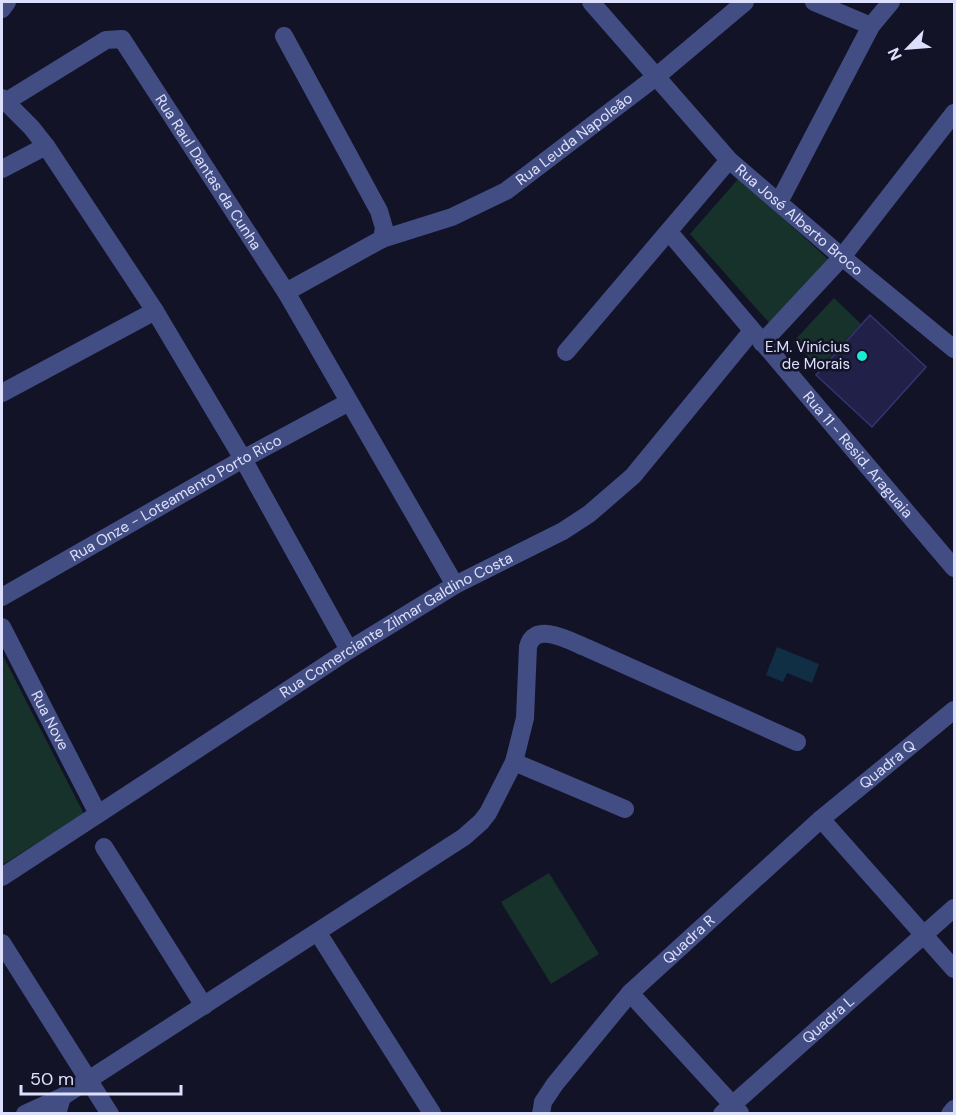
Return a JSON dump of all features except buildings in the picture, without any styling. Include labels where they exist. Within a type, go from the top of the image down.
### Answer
[{"type":"street","points":[[2,9],[7,2]]},
{"type":"street","name":"Rua José Alberto Broco","points":[[591,2],[729,160],[954,349]]},
{"type":"street","name":"Rua Leuda Napoleão","points":[[286,292],[382,239],[452,217],[506,191],[657,76],[745,2]]},
{"type":"street","points":[[814,2],[871,26]]},
{"type":"street","points":[[779,202],[871,26],[891,2]]},
{"type":"street","points":[[284,36],[379,211],[384,228],[382,239]]},
{"type":"street","name":"Rua Raul Dantas da Cunha","points":[[4,99],[106,40],[122,39],[286,292],[455,585]]},
{"type":"street","points":[[4,99],[46,146],[155,311],[243,459],[349,650]]},
{"type":"street","points":[[757,337],[842,257],[954,113]]},
{"type":"street","points":[[2,169],[46,146]]},
{"type":"street","points":[[566,352],[729,160]]},
{"type":"street","name":"Rua 11 - Resid. Araguaia","points":[[669,232],[954,568]]},
{"type":"street","points":[[2,393],[155,311]]},
{"type":"street","name":"Rua Comerciante Zilmar Galdino Costa","points":[[2,877],[349,650],[455,585],[573,525],[615,493],[757,337]]},
{"type":"street","name":"Rua Onze - Loteamento Porto Rico","points":[[2,597],[243,459],[349,402]]},
{"type":"street","name":"Rua Nove","points":[[2,627],[99,814]]},
{"type":"street","points":[[25,1113],[59,1106],[89,1081],[464,837],[481,822],[514,762],[525,718],[529,640],[534,636],[544,633],[587,648],[797,742]]},
{"type":"street","name":"Quadra Q","points":[[821,819],[954,710]]},
{"type":"street","points":[[514,762],[626,809]]},
{"type":"street","points":[[821,819],[954,969]]},
{"type":"street","name":"Quadra R","points":[[541,1113],[543,1102],[548,1095],[630,993],[821,819]]},
{"type":"street","points":[[104,847],[204,1006]]},
{"type":"street","name":"Quadra L","points":[[732,1110],[954,908]]},
{"type":"street","points":[[318,933],[432,1113]]},
{"type":"street","points":[[2,943],[110,1113]]},
{"type":"street","points":[[630,993],[732,1110]]},
{"type":"street","points":[[950,1113],[954,1109]]},
{"type":"green space","points":[[739,178],[830,261],[773,327],[690,234]]},
{"type":"green space","points":[[834,298],[861,324],[820,368],[793,342]]},
{"type":"green space","points":[[2,654],[84,814],[2,865]]},
{"type":"green space","points":[[549,873],[599,954],[551,984],[501,902]]},
{"type":"water","points":[[777,647],[819,664],[812,683],[787,673],[783,682],[766,675]]},
{"type":"place","name":"E.M. Vinícius de Morais","points":[[862,356]]}]
